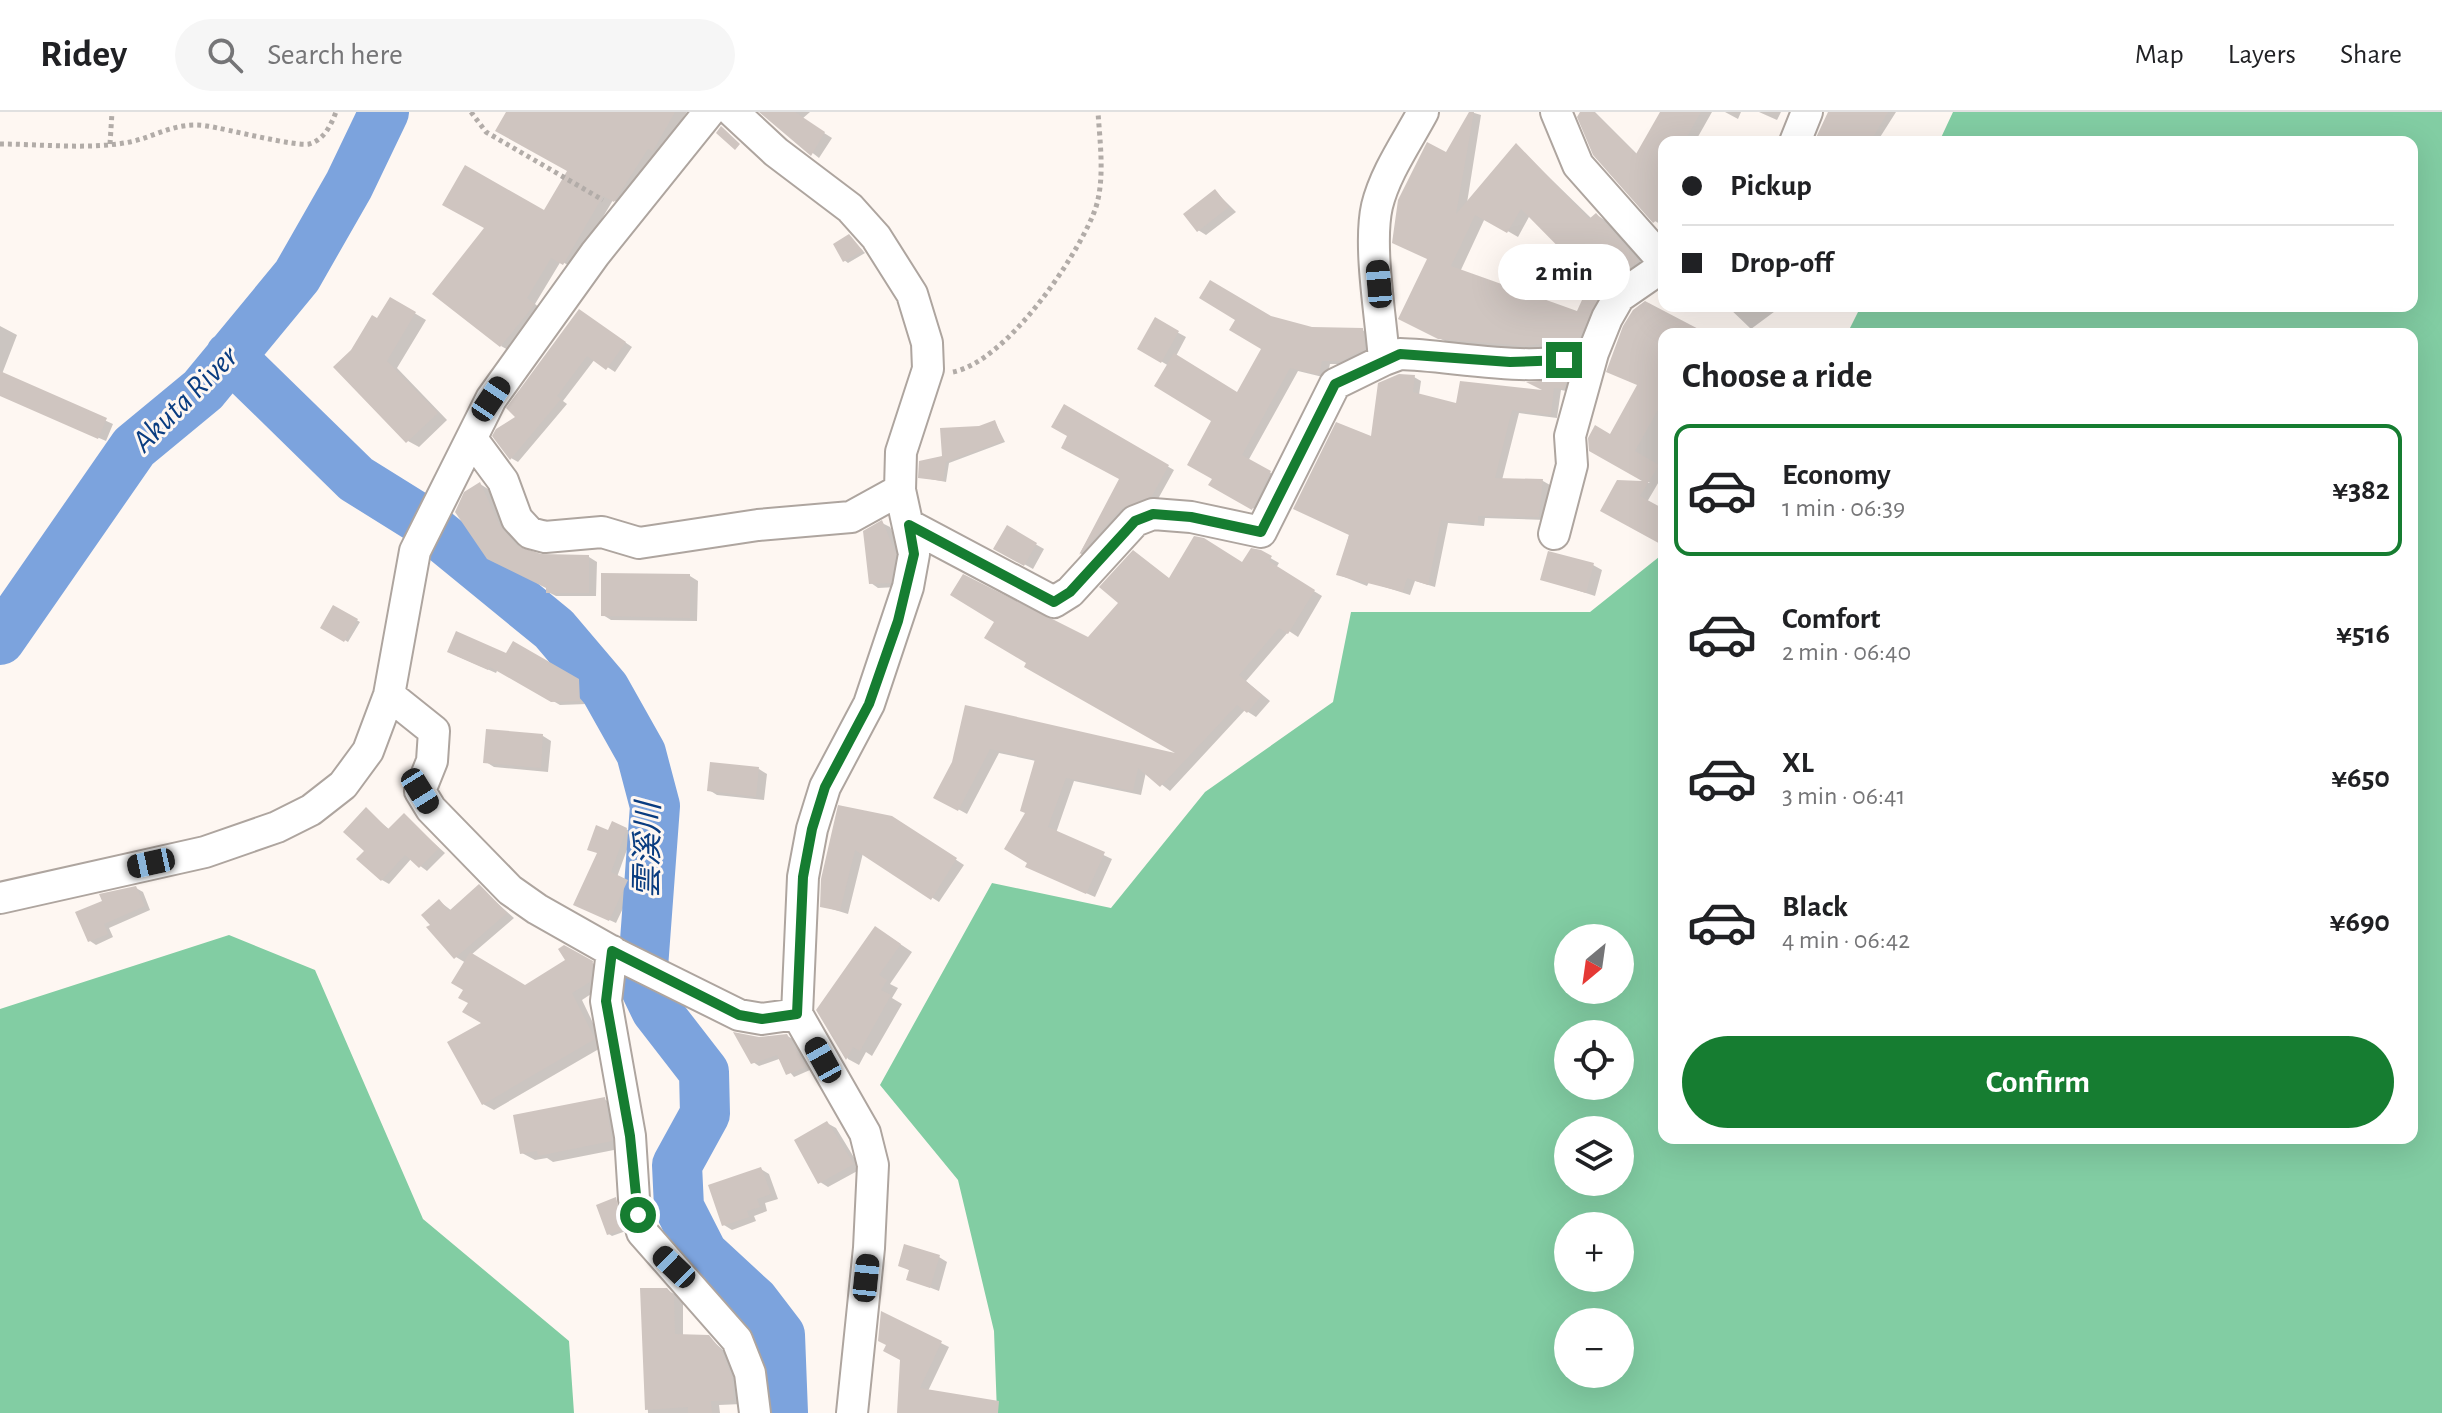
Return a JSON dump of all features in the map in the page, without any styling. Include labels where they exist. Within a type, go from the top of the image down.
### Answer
[{"type":"street","points":[[0,898],[205,852],[277,827],[311,810],[343,785],[368,751],[389,695],[420,540],[491,399],[628,214],[709,112]]},
{"type":"street","points":[[733,112],[776,152],[850,208],[876,237],[912,294],[927,343],[924,378],[901,452],[900,490],[914,554],[898,621],[869,704],[825,787],[812,829],[803,877],[797,1014],[865,1133],[873,1165],[869,1248],[852,1413]]},
{"type":"street","points":[[1384,360],[1374,229],[1383,192],[1423,112]]},
{"type":"street","points":[[1556,112],[1578,165],[1658,257]]},
{"type":"street","points":[[1797,136],[1807,112]]},
{"type":"street","points":[[1554,534],[1572,465],[1570,436],[1593,353],[1619,297],[1658,268]]},
{"type":"street","points":[[909,525],[1054,602],[1070,592],[1135,521],[1153,514],[1191,517],[1261,532],[1335,384],[1384,360],[1400,354],[1548,362],[1580,359],[1593,353]]},
{"type":"street","points":[[472,439],[503,481],[517,519],[530,533],[545,537],[602,532],[639,543],[758,525],[851,517],[900,490]]},
{"type":"street","points":[[389,695],[434,731],[432,761],[420,791],[431,809],[510,890],[616,954],[739,1015],[762,1019],[797,1014]]},
{"type":"street","points":[[616,954],[606,1001],[630,1136],[634,1199],[642,1232],[737,1340],[750,1373],[755,1413]]},
{"type":"path","points":[[110,144],[112,112]]},
{"type":"path","points":[[0,144],[110,144],[133,141],[190,123],[263,135],[292,145],[310,144],[323,136],[336,112]]},
{"type":"path","points":[[471,112],[486,132],[628,214]]},
{"type":"path","points":[[924,378],[959,371],[986,357],[1013,332],[1055,280],[1094,214],[1100,184],[1098,112]]},
{"type":"green space","points":[[1953,112],[2442,112],[2442,1413],[997,1413],[994,1331],[958,1180],[880,1085],[992,883],[1111,908],[1205,792],[1333,702],[1351,612],[1590,612],[1658,558],[1658,1144],[2418,1144],[2418,328],[1850,328],[1858,312],[2418,312],[2418,136],[1942,136]]},
{"type":"green space","points":[[229,935],[315,970],[423,1219],[569,1341],[574,1413],[0,1413],[0,1009]]},
{"type":"building","points":[[506,112],[675,112],[653,151],[648,149],[614,202],[603,196],[563,265],[551,258],[527,298],[535,304],[500,347],[432,294],[484,228],[442,205],[465,165],[544,210],[567,171],[495,131]]},
{"type":"building","points":[[759,112],[795,112],[825,132],[811,156]]},
{"type":"building","points":[[1469,112],[1474,112],[1456,214],[1516,143],[1589,219],[1596,213],[1639,261],[1604,288],[1579,339],[1525,346],[1438,339],[1398,319],[1427,259],[1392,243],[1398,200],[1427,142],[1446,152]],"holes":[[[1521,209],[1591,280],[1577,311],[1451,266],[1475,215],[1507,233]]]},
{"type":"building","points":[[1580,112],[1594,112],[1636,154],[1660,112],[1701,112],[1687,136],[1658,136],[1658,219],[1653,223],[1593,155],[1577,117]]},
{"type":"building","points":[[1828,112],[1888,112],[1874,136],[1817,136]]},
{"type":"building","points":[[721,126],[740,144],[735,150],[716,133]]},
{"type":"building","points":[[1215,189],[1229,207],[1197,232],[1183,214]]},
{"type":"building","points":[[849,234],[863,251],[843,262],[833,244]]},
{"type":"building","points":[[1210,280],[1271,316],[1312,327],[1363,328],[1365,349],[1341,361],[1322,361],[1319,375],[1290,368],[1242,455],[1271,471],[1252,510],[1208,485],[1212,479],[1187,465],[1211,421],[1154,386],[1174,353],[1237,392],[1261,349],[1229,330],[1235,320],[1199,298]]},
{"type":"building","points":[[390,297],[416,312],[387,361],[438,413],[406,443],[333,367],[351,350],[372,315],[377,318]]},
{"type":"building","points":[[1645,301],[1658,308],[1658,312],[1666,312],[1697,328],[1658,328],[1658,410],[1635,451],[1658,464],[1640,496],[1658,506],[1658,543],[1600,511],[1617,480],[1642,481],[1589,451],[1588,438],[1595,425],[1610,434],[1637,385],[1606,372],[1623,326],[1633,310]]},
{"type":"building","points":[[579,309],[626,342],[606,370],[587,356],[557,396],[561,399],[510,460],[492,436],[496,429],[515,417],[506,408]]},
{"type":"building","points":[[1155,317],[1179,331],[1161,363],[1137,349]]},
{"type":"building","points":[[0,371],[107,418],[98,439],[0,396]]},
{"type":"building","points":[[1399,374],[1415,375],[1413,392],[1456,403],[1460,381],[1542,390],[1526,382],[1567,379],[1564,389],[1554,388],[1551,415],[1512,410],[1495,478],[1543,479],[1539,517],[1478,516],[1478,523],[1441,520],[1428,585],[1407,578],[1403,592],[1336,575],[1349,535],[1293,509],[1336,422],[1371,436],[1378,383]]},
{"type":"building","points":[[1064,404],[1169,465],[1152,496],[1122,508],[1079,555],[1119,479],[1061,448],[1067,436],[1051,427]]},
{"type":"building","points":[[995,420],[1003,441],[946,462],[943,481],[918,478],[919,461],[942,456],[940,428],[979,426]]},
{"type":"building","points":[[480,482],[500,526],[517,546],[541,554],[589,555],[589,593],[546,593],[546,588],[487,559],[455,512],[464,492]]},
{"type":"building","points":[[882,520],[896,554],[891,583],[869,584],[863,531]]},
{"type":"building","points":[[1007,525],[1037,543],[1024,566],[993,549]]},
{"type":"building","points":[[1194,536],[1204,538],[1242,562],[1251,548],[1261,550],[1272,556],[1269,561],[1315,590],[1288,634],[1279,628],[1239,675],[1262,695],[1247,713],[1237,705],[1160,787],[1138,768],[1133,791],[1066,778],[1048,827],[1105,852],[1086,894],[1025,867],[1027,863],[1004,849],[1025,813],[1020,811],[1035,759],[990,749],[958,811],[933,798],[952,762],[965,705],[1175,753],[1024,667],[1026,663],[984,638],[994,622],[950,595],[963,574],[1088,637],[1118,603],[1099,587],[1133,550],[1169,578]]},
{"type":"building","points":[[1548,551],[1594,563],[1586,593],[1540,580]]},
{"type":"building","points":[[601,573],[690,574],[690,618],[601,616]]},
{"type":"building","points":[[333,605],[358,619],[344,642],[320,628]]},
{"type":"building","points":[[456,631],[506,653],[513,641],[579,679],[580,701],[551,702],[490,667],[488,670],[447,652]]},
{"type":"building","points":[[486,729],[543,734],[541,768],[483,763]]},
{"type":"building","points":[[710,762],[759,767],[756,797],[707,791]]},
{"type":"building","points":[[838,805],[892,816],[957,858],[931,900],[855,850],[840,911],[820,907],[821,879]]},
{"type":"building","points":[[366,807],[388,829],[404,813],[439,848],[419,868],[405,855],[381,881],[356,859],[364,851],[343,832]]},
{"type":"building","points":[[612,821],[627,828],[611,872],[628,880],[609,921],[573,905],[597,853],[587,850],[596,825],[608,830]]},
{"type":"building","points":[[479,884],[507,913],[454,959],[426,927],[430,925],[421,915],[439,899],[449,911]]},
{"type":"building","points":[[136,886],[145,906],[104,924],[108,934],[88,942],[75,912],[102,901],[99,894]]},
{"type":"building","points":[[875,926],[901,944],[879,975],[887,980],[881,990],[891,995],[860,1051],[853,1047],[846,1060],[816,1010]]},
{"type":"building","points":[[564,945],[593,961],[590,982],[572,993],[595,1039],[482,1105],[447,1042],[481,1023],[462,1012],[468,1003],[458,998],[463,990],[451,983],[470,952],[525,985],[565,960],[558,949]]},
{"type":"building","points":[[733,1032],[759,1037],[787,1034],[806,1067],[786,1075],[777,1055],[751,1064]]},
{"type":"building","points":[[605,1097],[612,1141],[538,1156],[537,1151],[520,1154],[513,1115]]},
{"type":"building","points":[[827,1121],[854,1164],[818,1184],[794,1140]]},
{"type":"building","points":[[761,1167],[771,1194],[757,1199],[760,1207],[747,1211],[749,1217],[722,1226],[708,1185]]},
{"type":"building","points":[[616,1197],[623,1230],[607,1235],[596,1205]]},
{"type":"building","points":[[904,1244],[940,1255],[930,1288],[906,1280],[909,1270],[898,1266]]},
{"type":"building","points":[[640,1288],[667,1288],[674,1296],[675,1334],[709,1335],[721,1350],[732,1377],[734,1400],[711,1401],[712,1413],[688,1413],[688,1407],[645,1410]]},
{"type":"building","points":[[881,1311],[942,1341],[920,1388],[999,1401],[998,1413],[897,1413],[900,1360],[883,1351],[886,1345],[878,1341]]},
{"type":"waterway","name":"Akuta River","points":[[0,640],[134,447],[203,390],[297,276],[349,185],[384,112]]},
{"type":"waterway","name":"雲溪川","points":[[230,356],[356,479],[417,517],[554,629],[605,689],[641,753],[655,806],[642,981],[656,1010],[704,1072],[705,1114],[677,1165],[679,1207],[703,1254],[754,1301],[780,1335],[783,1413]]},
{"type":"route","points":[[638,1215],[630,1136],[606,1001],[612,951],[739,1015],[762,1019],[797,1014],[803,877],[812,829],[825,787],[869,704],[898,621],[914,554],[909,525],[1054,602],[1070,592],[1135,521],[1153,514],[1191,517],[1261,532],[1335,384],[1384,360],[1400,354],[1510,362],[1564,360]]}]
